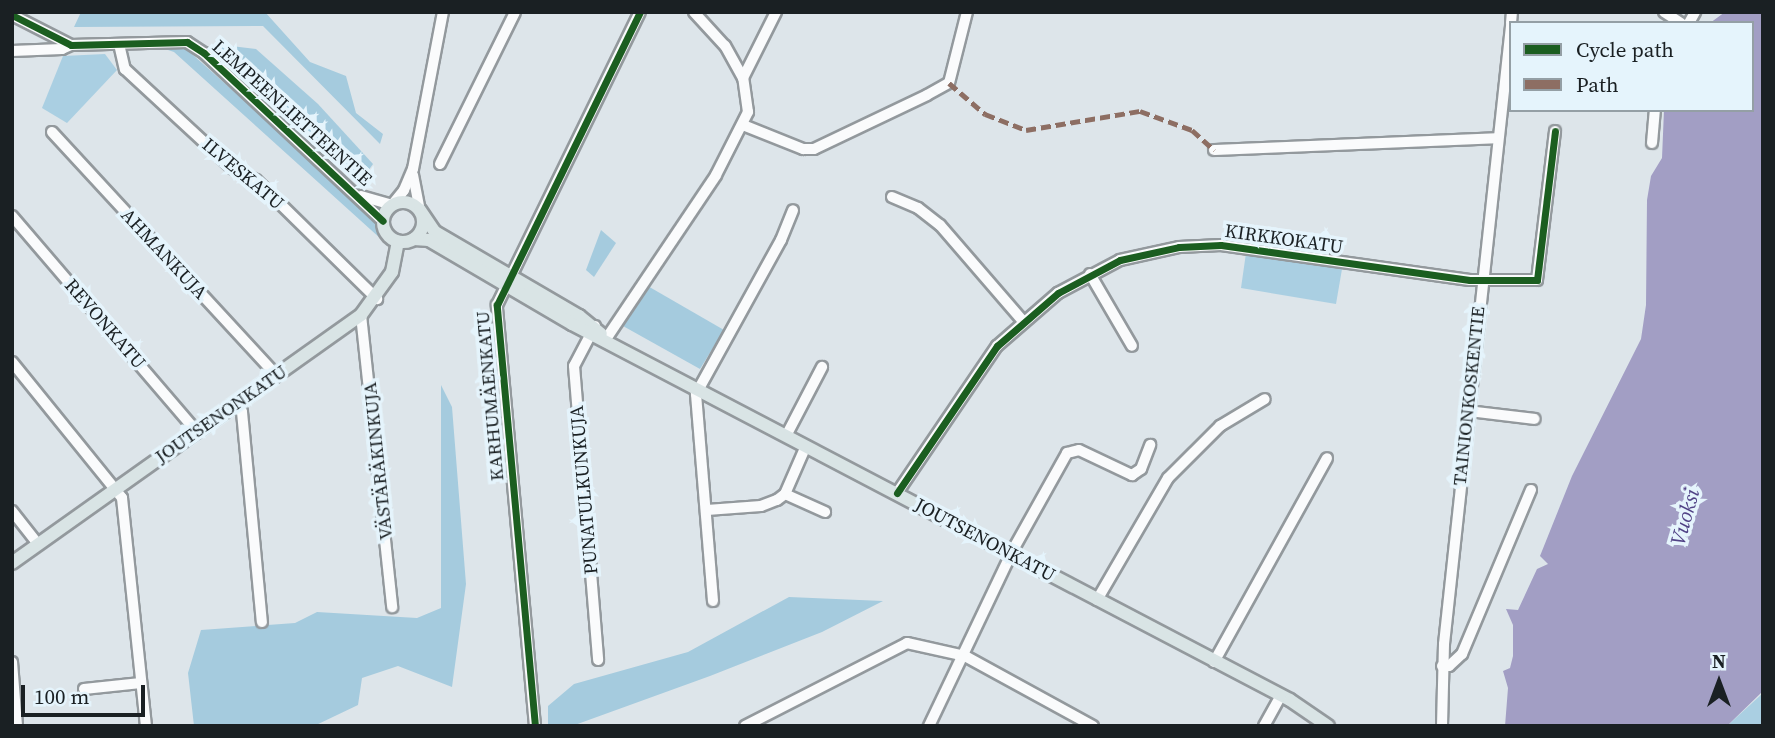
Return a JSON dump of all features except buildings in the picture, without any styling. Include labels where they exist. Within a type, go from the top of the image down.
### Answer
[{"type":"main road","points":[[408,202],[420,210],[422,229],[414,239],[398,242],[388,235],[383,221],[392,205],[408,202]]},
{"type":"main road","name":"JOUTSENONKATU","points":[[420,210],[435,232],[508,281]]},
{"type":"main road","name":"JOUTSENONKATU","points":[[414,239],[429,240],[508,281],[606,339],[786,436],[1286,698],[1328,726]]},
{"type":"main road","name":"JOUTSENONKATU","points":[[12,562],[361,315],[377,299],[392,272],[398,242]]},
{"type":"main road","name":"JOUTSENONKATU","points":[[1286,698],[1317,726]]},
{"type":"street","points":[[392,205],[403,194],[413,169],[443,12]]},
{"type":"street","points":[[440,164],[515,12]]},
{"type":"street","name":"KARHUMÄENKATU","points":[[536,726],[497,305],[640,12]]},
{"type":"street","points":[[606,339],[716,175],[743,125],[750,99],[743,78],[725,46],[694,12]]},
{"type":"street","points":[[743,78],[776,12]]},
{"type":"street","points":[[743,125],[803,149],[814,149],[927,95],[949,83],[967,12]]},
{"type":"street","name":"LEMPEENLIETTEENTIE","points":[[12,15],[71,45],[187,43],[204,53],[361,196],[383,221]]},
{"type":"street","name":"TAINIONKOSKENTIE","points":[[1442,726],[1443,666],[1480,281],[1509,40]]},
{"type":"street","name":"ILVESKATU","points":[[119,44],[125,69],[232,168],[256,180],[377,299]]},
{"type":"street","points":[[12,51],[62,49],[71,45]]},
{"type":"street","points":[[1652,143],[1655,112]]},
{"type":"street","name":"KIRKKOKATU","points":[[897,493],[977,370],[1023,321],[1090,274],[1144,253],[1221,245],[1480,281],[1530,282],[1540,274],[1555,131]]},
{"type":"street","name":"AHMANKUJA","points":[[52,132],[276,376]]},
{"type":"street","points":[[1214,150],[1497,138]]},
{"type":"street","points":[[413,169],[414,197],[420,210]]},
{"type":"street","name":"LEMPEENLIETTEENTIE","points":[[361,196],[392,205]]},
{"type":"street","points":[[892,197],[940,225],[1023,321]]},
{"type":"street","points":[[713,601],[707,510],[697,435],[698,388],[781,240],[793,210]]},
{"type":"street","name":"REVONKATU","points":[[12,216],[197,432]]},
{"type":"street","points":[[1090,274],[1132,346]]},
{"type":"street","name":"VÄSTÄRÄKINKUJA","points":[[361,315],[392,607]]},
{"type":"street","name":"PUNATULKUNKUJA","points":[[593,330],[574,366],[598,660]]},
{"type":"street","points":[[12,362],[122,498],[146,726]]},
{"type":"street","points":[[786,436],[822,367]]},
{"type":"street","points":[[1097,600],[1168,478],[1220,426],[1265,399]]},
{"type":"street","points":[[236,404],[242,412],[262,622]]},
{"type":"street","points":[[1468,411],[1535,419]]},
{"type":"street","points":[[929,726],[965,656],[1011,555],[1073,448],[1132,475],[1141,469],[1150,445]]},
{"type":"street","points":[[707,510],[761,506],[785,494],[806,446]]},
{"type":"street","points":[[1214,662],[1327,458]]},
{"type":"street","points":[[1443,666],[1462,654],[1531,490]]},
{"type":"street","points":[[785,494],[825,512]]},
{"type":"street","points":[[12,511],[38,544]]},
{"type":"street","points":[[745,726],[907,643],[965,656],[1093,726]]},
{"type":"street","points":[[12,662],[17,726]]},
{"type":"street","points":[[84,689],[141,684]]},
{"type":"street","points":[[1264,726],[1286,698]]},
{"type":"shaded area","points":[[81,12],[265,12],[310,62],[346,76],[356,113],[383,134],[380,144],[263,26],[74,27]]},
{"type":"shaded area","points":[[183,46],[360,204],[376,223],[381,239],[174,52],[165,49]]},
{"type":"shaded area","points":[[231,46],[256,49],[318,104],[373,164],[363,178],[297,128],[216,48]]},
{"type":"shaded area","points":[[105,54],[117,70],[67,123],[42,108],[63,56]]},
{"type":"shaded area","points":[[601,230],[616,243],[594,277],[586,270]]},
{"type":"shaded area","points":[[1246,253],[1342,269],[1336,304],[1241,288]]},
{"type":"shaded area","points":[[646,285],[724,330],[700,369],[623,326]]},
{"type":"shaded area","points":[[441,385],[452,407],[466,584],[452,687],[398,666],[362,678],[358,705],[314,726],[194,726],[188,673],[201,630],[295,623],[317,612],[417,618],[441,608]]},
{"type":"shaded area","points":[[789,597],[883,601],[822,632],[710,676],[572,726],[548,726],[548,706],[574,684],[688,652]]},
{"type":"shaded area","points":[[1763,693],[1763,726],[1727,726]]},
{"type":"water","name":"Vuoksi","points":[[1725,12],[1763,12],[1763,691],[1727,726],[1505,726],[1508,688],[1503,671],[1510,668],[1513,656],[1513,625],[1506,609],[1518,610],[1537,569],[1548,564],[1540,556],[1572,476],[1641,339],[1646,305],[1647,200],[1651,176],[1662,158],[1664,112],[1754,112],[1754,21],[1713,21]]},
{"type":"marked path","points":[[949,83],[985,114],[1026,130],[1140,111],[1192,130],[1214,150]]},
{"type":"cycle path","points":[[535,726],[497,305],[640,12]]},
{"type":"cycle path","points":[[12,15],[71,45],[187,42],[204,53],[383,221]]},
{"type":"cycle path","points":[[897,493],[997,346],[1058,293],[1120,260],[1179,247],[1221,245],[1470,280],[1537,280],[1555,131]]}]
